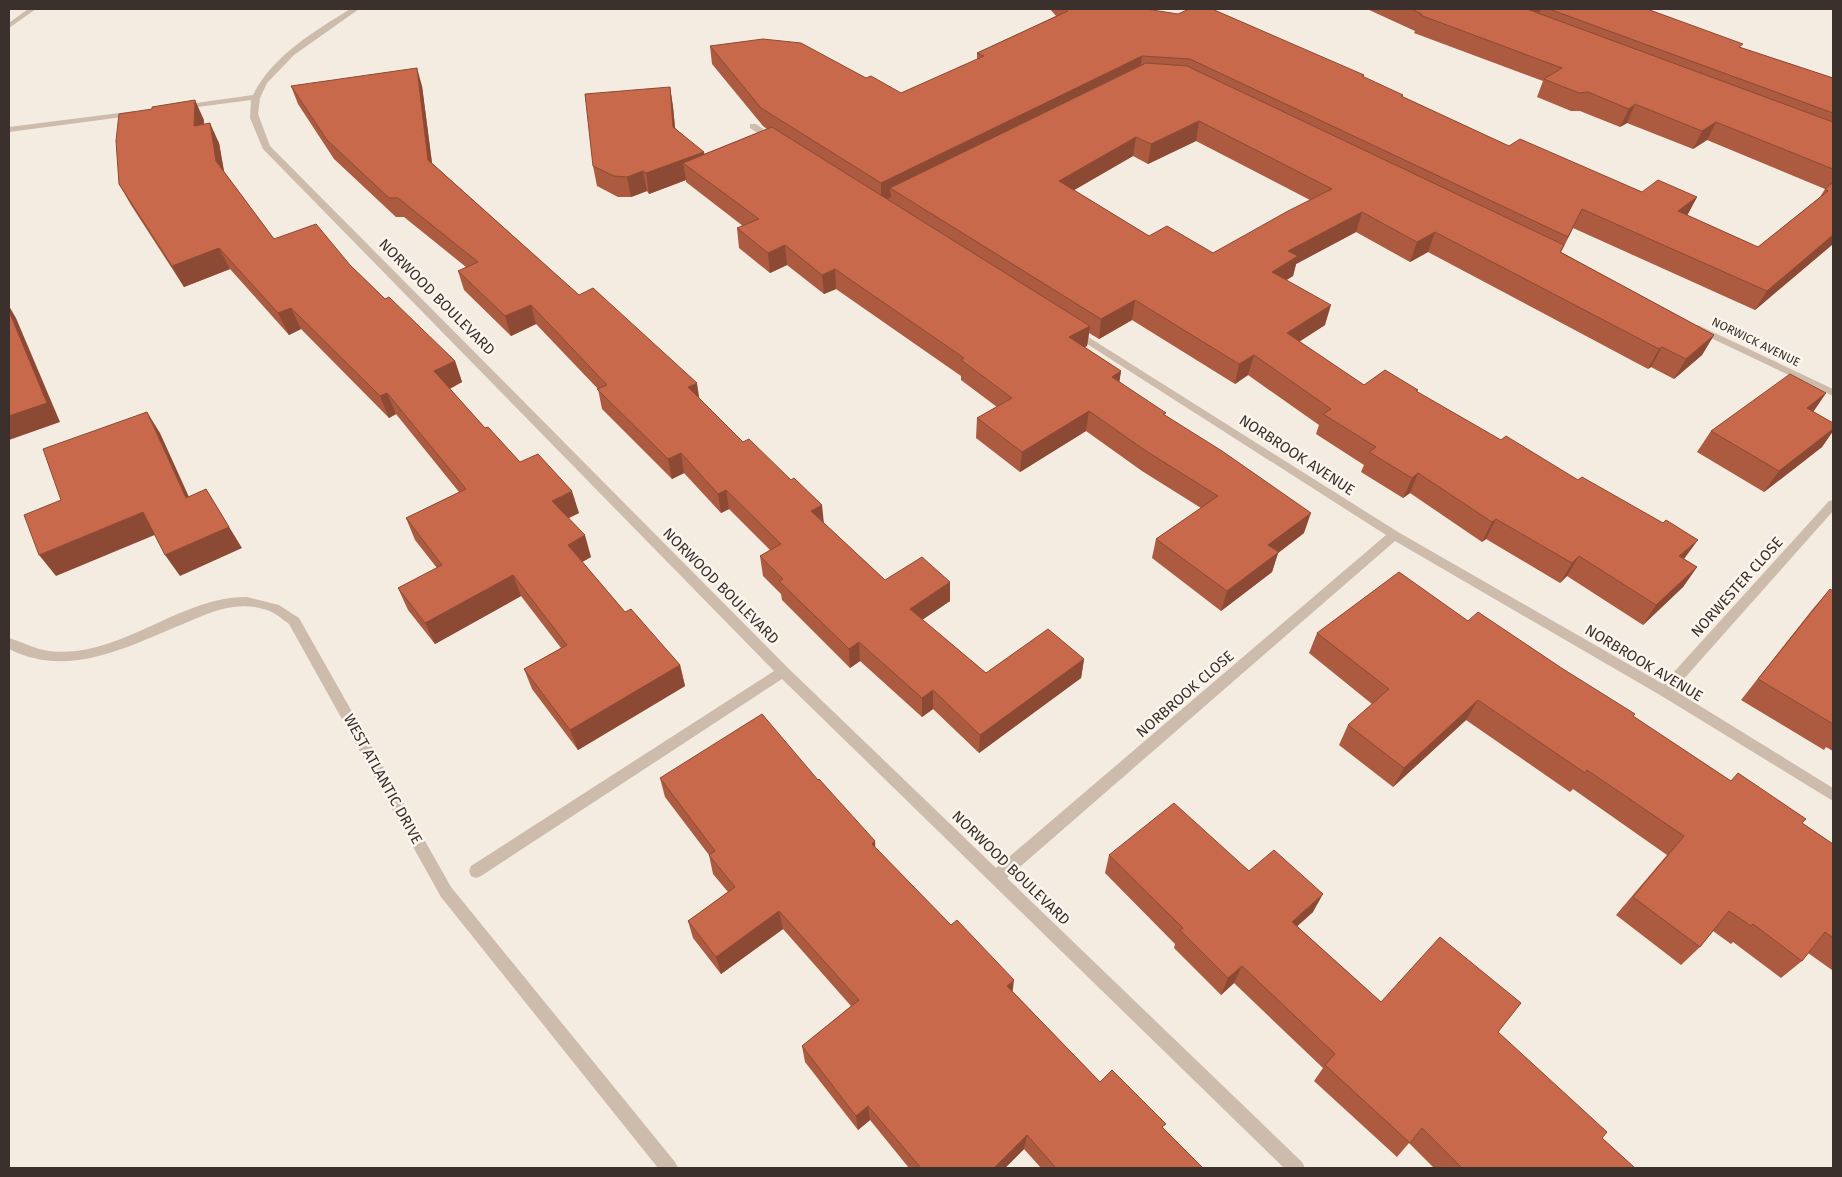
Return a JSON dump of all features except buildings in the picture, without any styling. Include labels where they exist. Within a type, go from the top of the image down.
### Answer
[{"type":"street","points":[[9,26],[32,9]]},
{"type":"street","points":[[177,108],[256,98],[265,80],[297,47],[355,9]]},
{"type":"street","name":"NORWOOD BOULEVARD","points":[[256,98],[254,114],[266,147],[783,672],[1296,1168]]},
{"type":"street","points":[[9,130],[147,112]]},
{"type":"street","points":[[753,126],[785,146]]},
{"type":"street","name":"NORWICK AVENUE","points":[[1689,324],[1833,393]]},
{"type":"street","name":"NORBROOK AVENUE","points":[[1066,325],[1394,535],[1665,692],[1833,795]]},
{"type":"street","name":"NORWESTER CLOSE","points":[[1665,692],[1833,504]]},
{"type":"street","name":"NORBROOK CLOSE","points":[[997,877],[1394,535]]},
{"type":"street","name":"WEST ATLANTIC DRIVE","points":[[9,642],[19,650],[49,656],[85,654],[124,643],[218,604],[248,602],[275,608],[294,621],[446,892],[668,1168]]},
{"type":"street","points":[[476,872],[783,672]]}]
